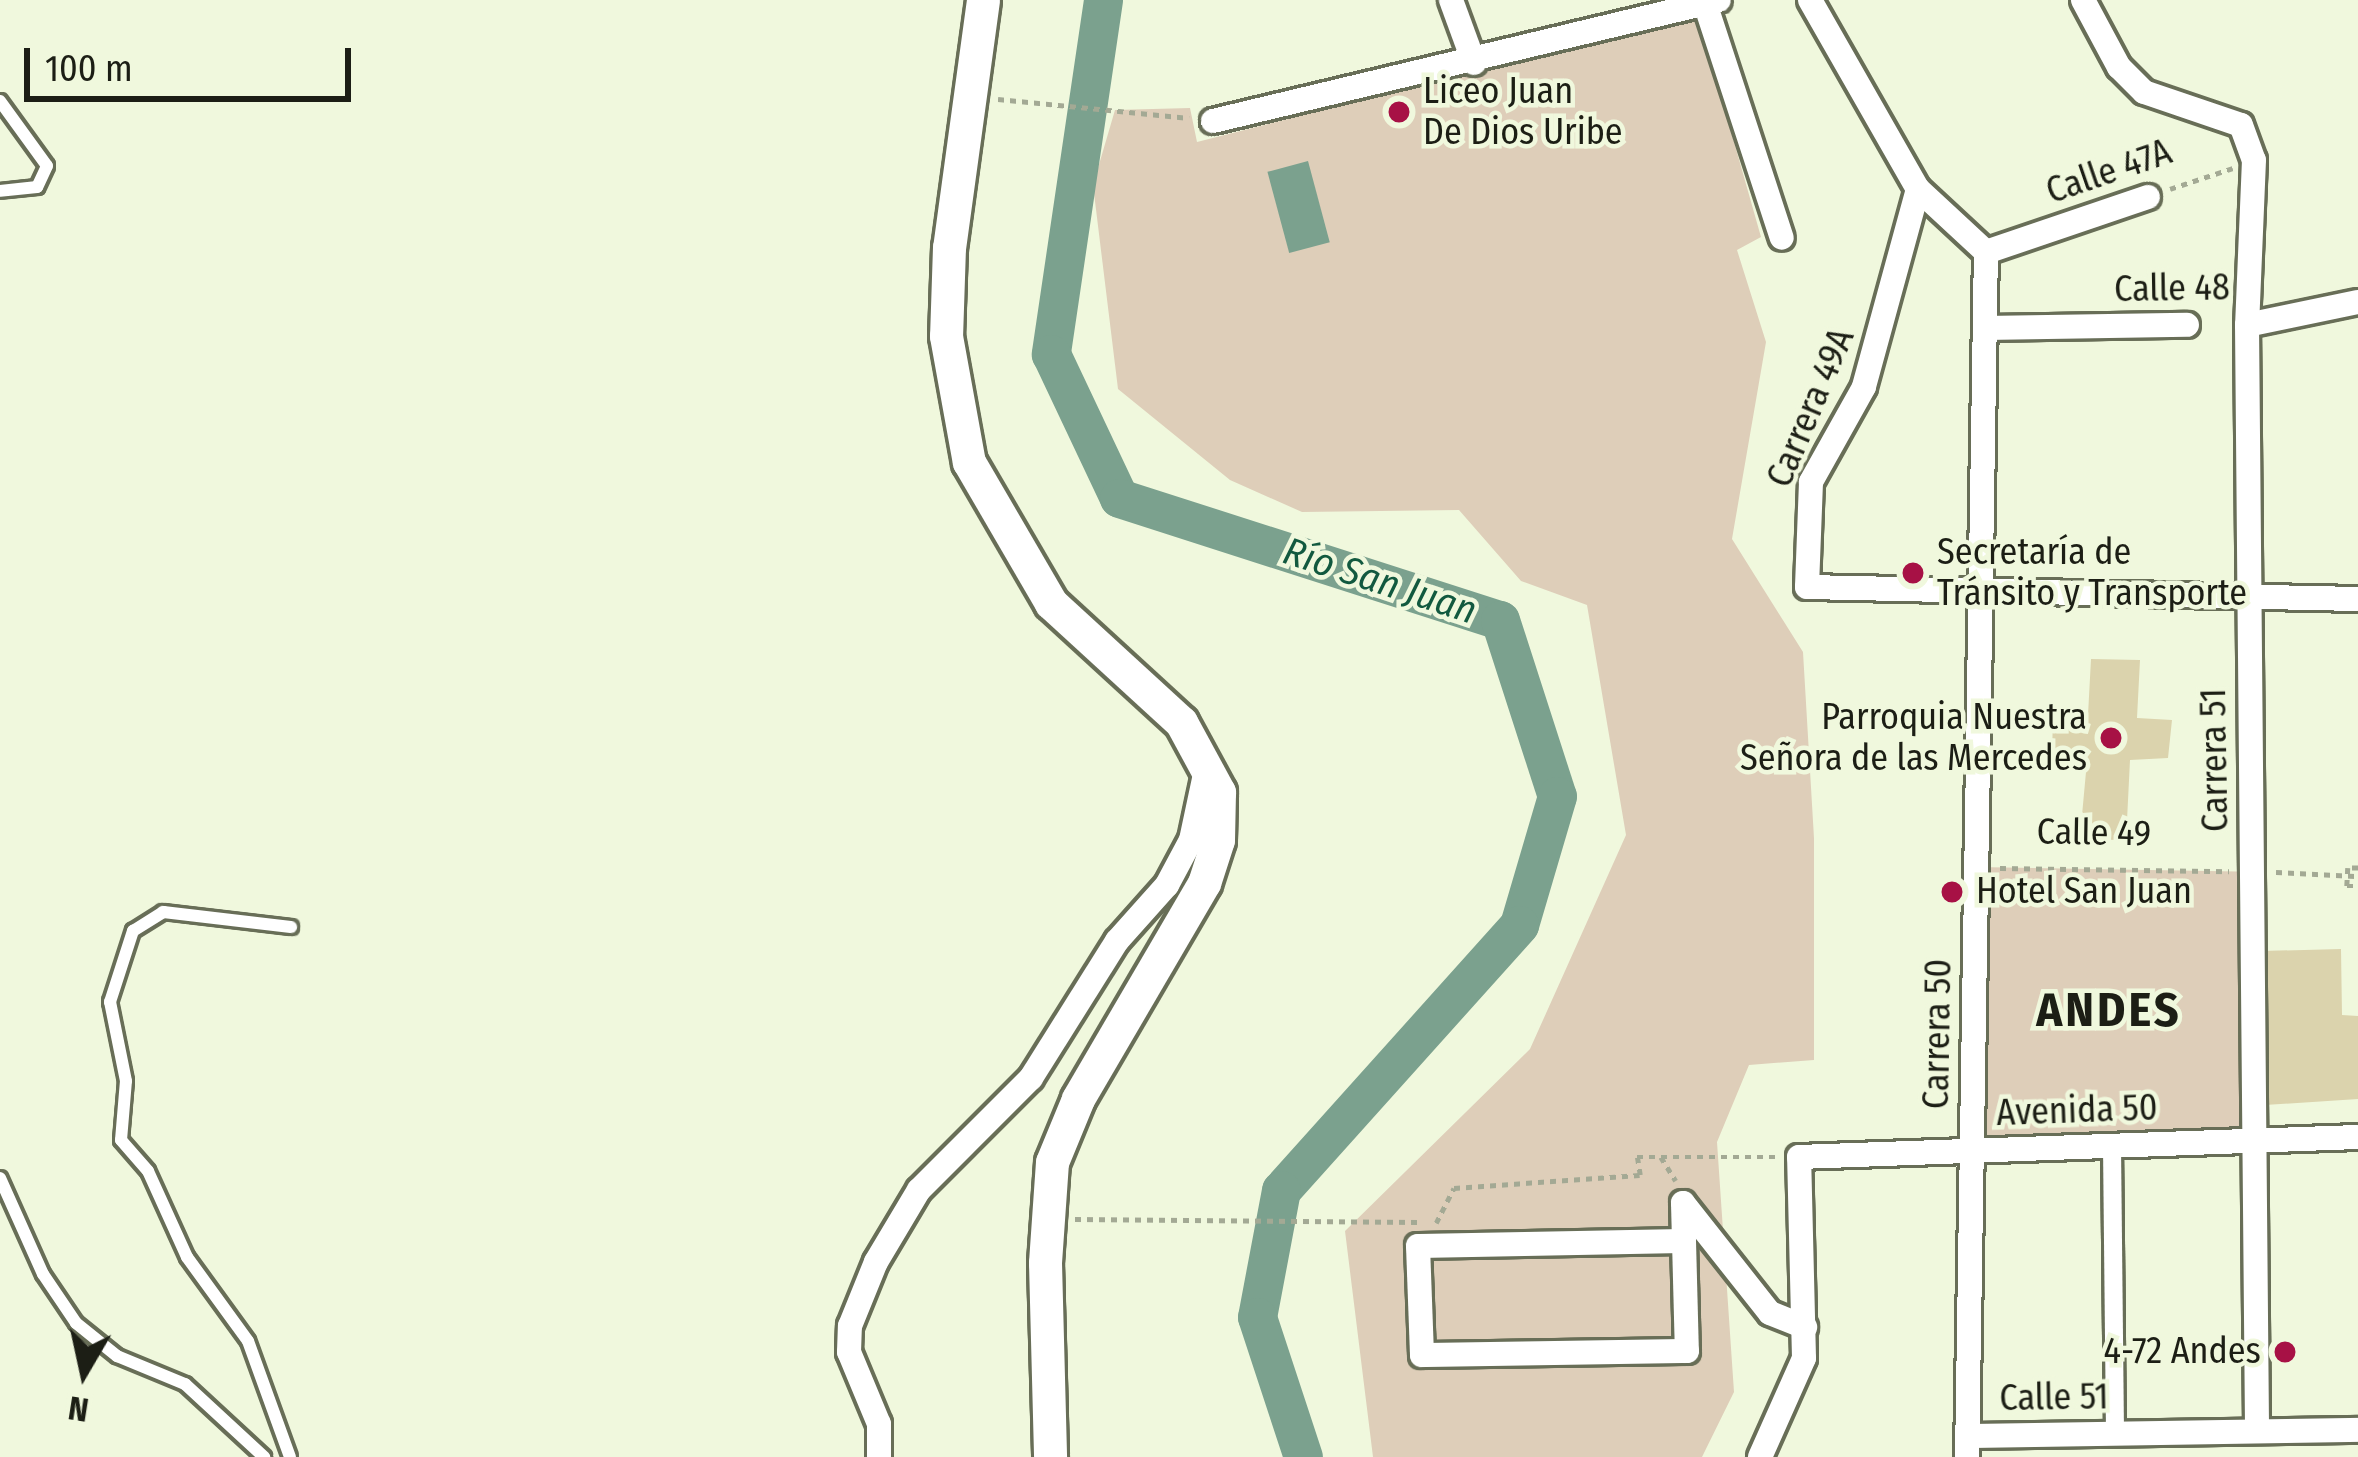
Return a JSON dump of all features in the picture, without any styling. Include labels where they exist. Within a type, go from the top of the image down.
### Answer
[{"type":"main road","points":[[982,0],[949,247],[946,336],[969,462],[1052,602],[1181,722],[1219,792],[1218,840],[1204,883],[1078,1099],[1052,1162],[1048,1219],[1050,1457]]},
{"type":"street","points":[[1450,0],[1474,63]]},
{"type":"street","points":[[1810,0],[1918,189],[1987,252]]},
{"type":"street","points":[[2083,0],[2119,67],[2144,92],[2241,124],[2254,160]]},
{"type":"street","points":[[1213,121],[1474,63],[1709,1],[1782,238]]},
{"type":"street","name":"Carrera 51","points":[[2254,160],[2247,325],[2257,1431]]},
{"type":"street","name":"Carrera 49A","points":[[1918,189],[1864,387],[1810,482],[1807,587],[1981,591]]},
{"type":"street","name":"Calle 47A","points":[[1987,252],[2148,197]]},
{"type":"street","name":"Carrera 50","points":[[1968,1446],[1987,252]]},
{"type":"street","name":"Calle 48","points":[[2247,325],[2358,302]]},
{"type":"street","name":"Calle 48","points":[[1985,328],[2187,325]]},
{"type":"street","points":[[1981,591],[2358,598]]},
{"type":"street","points":[[879,1457],[879,1424],[849,1352],[850,1326],[876,1262],[919,1190],[1031,1078],[1117,941],[1167,885],[1191,840],[1207,765]]},
{"type":"street","name":"Avenida 50","points":[[1799,1157],[2358,1137]]},
{"type":"street","points":[[2111,1146],[2115,1445]]},
{"type":"street","points":[[1760,1457],[1796,1385],[1805,1327],[1799,1157]]},
{"type":"street","points":[[1684,1203],[1770,1313],[1805,1327]]},
{"type":"street","points":[[1684,1203],[1687,1351],[1422,1355],[1418,1246],[1684,1241]]},
{"type":"street","name":"Calle 51","points":[[1968,1446],[2115,1445],[2257,1431],[2358,1430]]},
{"type":"lane","points":[[0,101],[47,166],[37,188],[0,191]]},
{"type":"lane","points":[[290,1457],[248,1341],[187,1256],[148,1171],[121,1140],[126,1082],[110,1002],[134,931],[163,912],[291,927]]},
{"type":"lane","points":[[0,1178],[76,1323],[117,1356],[185,1384],[264,1457]]},
{"type":"path","points":[[1006,100],[1168,116]]},
{"type":"path","name":"Calle 47A","points":[[2148,197],[2254,160]]},
{"type":"path","name":"Calle 49","points":[[1977,867],[2351,876]]},
{"type":"path","points":[[2358,868],[2348,868],[2347,886],[2358,886]]},
{"type":"path","points":[[1436,1223],[1454,1188],[1640,1175],[1637,1157],[1799,1157]]},
{"type":"path","points":[[1660,1157],[1684,1203]]},
{"type":"path","points":[[1048,1219],[1358,1221]]},
{"type":"shaded area","points":[[1698,15],[1761,237],[1737,250],[1766,342],[1732,539],[1803,652],[1814,838],[1814,1060],[1749,1065],[1717,1142],[1734,1392],[1702,1457],[1373,1457],[1345,1231],[1530,1049],[1626,835],[1587,605],[1521,581],[1459,510],[1302,512],[1230,480],[1118,389],[1093,185],[1115,110],[1190,108],[1197,142]]},
{"type":"shaded area","points":[[1308,161],[1330,242],[1289,253],[1267,172]]},
{"type":"shaded area","points":[[1977,867],[2252,872],[2247,1156],[1972,1151]]},
{"type":"building","name":"Parroquia Nuestra Señora de las Mercedes","points":[[2091,659],[2140,660],[2137,718],[2172,720],[2168,758],[2130,760],[2126,841],[2080,837],[2087,761],[2052,757],[2053,714],[2088,715]]},
{"type":"building","points":[[2341,949],[2342,1015],[2358,1016],[2358,1099],[2265,1105],[2261,951]]},
{"type":"waterway","name":"Río San Juan","points":[[1103,0],[1051,354],[1119,498],[1500,620],[1557,796],[1519,925],[1281,1190],[1257,1317],[1303,1457]]},
{"type":"place","name":"Liceo Juan De Dios Uribe","points":[[1399,112]]},
{"type":"place","name":"Secretaría de Tránsito y Transporte","points":[[1913,573]]},
{"type":"place","name":"Parroquia Nuestra Señora de las Mercedes","points":[[2111,738]]},
{"type":"place","name":"Hotel San Juan","points":[[1952,892]]},
{"type":"place","name":"4-72 Andes","points":[[2285,1352]]},
{"type":"district","name":"ANDES","points":[[2109,1011]]}]
